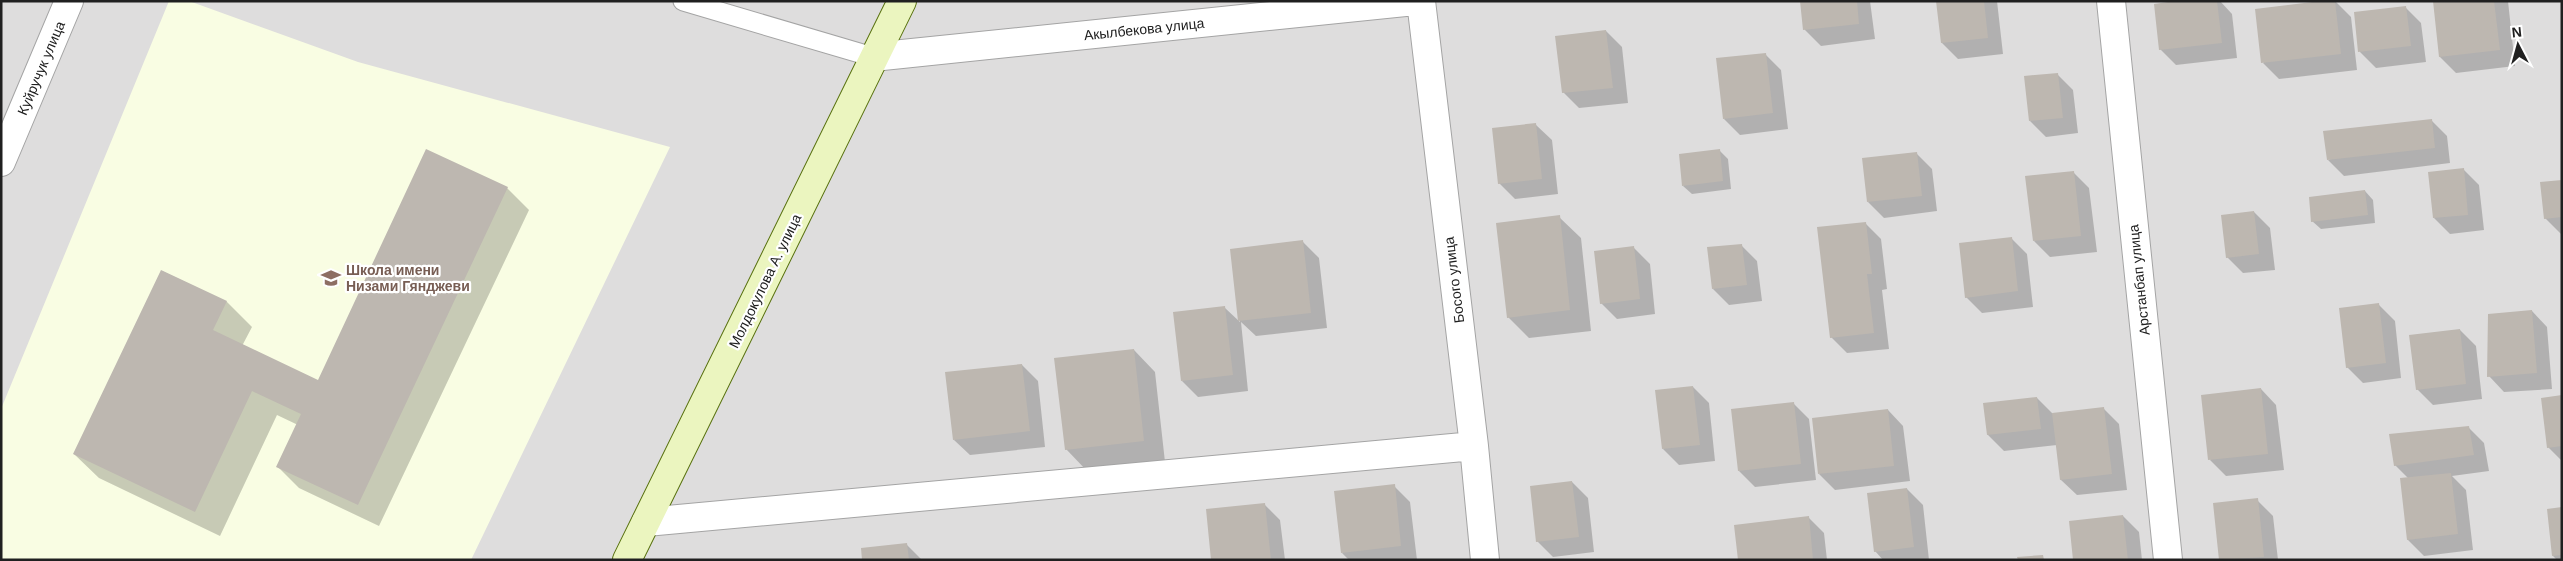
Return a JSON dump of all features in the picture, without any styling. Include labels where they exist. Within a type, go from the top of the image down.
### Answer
[{"type":"street","name":"Куйручук улица","points":[[1,162],[69,1]]},
{"type":"street","name":"Молдокулова А. улица","points":[[627,560],[902,1]]},
{"type":"street","name":"Акылбекова улица","points":[[874,57],[1415,1]]},
{"type":"street","name":"Босого улица","points":[[1421,1],[1486,560]]},
{"type":"street","name":"Арстанбап улица","points":[[2111,1],[2168,560]]},
{"type":"street","points":[[646,522],[1474,446]]},
{"type":"lane","points":[[683,1],[874,57]]},
{"type":"shaded area","points":[[1,1],[2562,1],[2562,560],[1,560]]},
{"type":"shaded area","name":"Школа имени Низами Гянджеви","points":[[169,1],[189,1],[358,62],[670,147],[471,560],[1,560],[1,409]]},
{"type":"building","points":[[1800,1],[1857,1],[1859,24],[1803,30]]},
{"type":"building","points":[[1936,1],[1984,1],[1988,38],[1941,43]]},
{"type":"building","points":[[2175,1],[2217,1],[2222,43],[2159,50],[2154,4]]},
{"type":"building","points":[[2335,1],[2341,54],[2261,63],[2255,9]]},
{"type":"building","points":[[2433,1],[2494,1],[2500,50],[2439,57]]},
{"type":"building","points":[[2406,6],[2411,46],[2358,52],[2354,12]]},
{"type":"building","points":[[1606,30],[1613,88],[1562,93],[1555,36]]},
{"type":"building","points":[[1766,53],[1773,113],[1723,119],[1716,58]]},
{"type":"building","points":[[2058,73],[2063,118],[2029,121],[2024,76]]},
{"type":"building","points":[[2432,119],[2435,148],[2327,160],[2323,131]]},
{"type":"building","points":[[1536,123],[1542,179],[1498,184],[1492,128]]},
{"type":"building","points":[[426,149],[508,187],[358,505],[276,467],[301,414],[252,391],[195,512],[73,454],[161,270],[227,301],[213,330],[318,380]]},
{"type":"building","points":[[1720,149],[1723,181],[1682,186],[1679,154]]},
{"type":"building","points":[[1917,152],[1922,196],[1867,202],[1862,158]]},
{"type":"building","points":[[2464,168],[2468,215],[2433,218],[2428,172]]},
{"type":"building","points":[[2074,171],[2081,236],[2033,241],[2025,176]]},
{"type":"building","points":[[2562,180],[2562,217],[2544,219],[2540,182]]},
{"type":"building","points":[[2365,190],[2368,215],[2311,222],[2309,197]]},
{"type":"building","points":[[2254,211],[2259,254],[2226,258],[2221,215]]},
{"type":"building","points":[[1560,215],[1570,310],[1507,318],[1496,223]]},
{"type":"building","points":[[1866,222],[1872,274],[1867,274],[1874,333],[1830,338],[1817,227]]},
{"type":"building","points":[[2012,237],[2018,291],[1965,298],[1959,243]]},
{"type":"building","points":[[1303,240],[1311,313],[1238,321],[1230,249]]},
{"type":"building","points":[[1742,244],[1747,285],[1712,289],[1707,247]]},
{"type":"building","points":[[1634,246],[1640,299],[1600,304],[1594,251]]},
{"type":"building","points":[[2379,303],[2386,363],[2346,368],[2339,308]]},
{"type":"building","points":[[1225,306],[1233,375],[1181,381],[1173,312]]},
{"type":"building","points":[[2532,310],[2537,373],[2487,377],[2488,314]]},
{"type":"building","points":[[2460,329],[2466,384],[2416,390],[2409,335]]},
{"type":"building","points":[[1134,349],[1144,441],[1065,450],[1054,358]]},
{"type":"building","points":[[1022,364],[1030,431],[953,440],[945,372]]},
{"type":"building","points":[[1693,386],[1700,445],[1662,449],[1655,390]]},
{"type":"building","points":[[2261,388],[2268,454],[2208,460],[2201,395]]},
{"type":"building","points":[[2562,395],[2562,446],[2547,448],[2541,398]]},
{"type":"building","points":[[2037,397],[2041,429],[1987,435],[1983,403]]},
{"type":"building","points":[[1794,402],[1801,464],[1738,471],[1731,409]]},
{"type":"building","points":[[2104,407],[2112,474],[2060,480],[2052,413]]},
{"type":"building","points":[[1888,409],[1894,466],[1818,474],[1812,418]]},
{"type":"building","points":[[2469,426],[2474,455],[2394,466],[2389,434]]},
{"type":"building","points":[[2451,473],[2458,534],[2407,540],[2400,478]]},
{"type":"building","points":[[1572,481],[1579,537],[1536,542],[1530,486]]},
{"type":"building","points":[[1395,484],[1401,546],[1341,553],[1334,491]]},
{"type":"building","points":[[1907,488],[1914,547],[1874,552],[1867,493]]},
{"type":"building","points":[[2258,498],[2264,557],[2219,560],[2213,503]]},
{"type":"building","points":[[1265,503],[1271,560],[1211,560],[1206,509]]},
{"type":"building","points":[[2562,507],[2562,555],[2552,556],[2547,509]]},
{"type":"building","points":[[2123,515],[2128,560],[2073,560],[2069,521]]},
{"type":"building","points":[[1809,516],[1813,560],[1738,560],[1734,525]]},
{"type":"building","points":[[907,543],[909,560],[862,560],[861,548]]},
{"type":"building","points":[[2043,555],[2044,560],[2018,560],[2017,557]]},
{"type":"place","name":"Школа имени Низами Гянджеви","points":[[331,278]]}]
